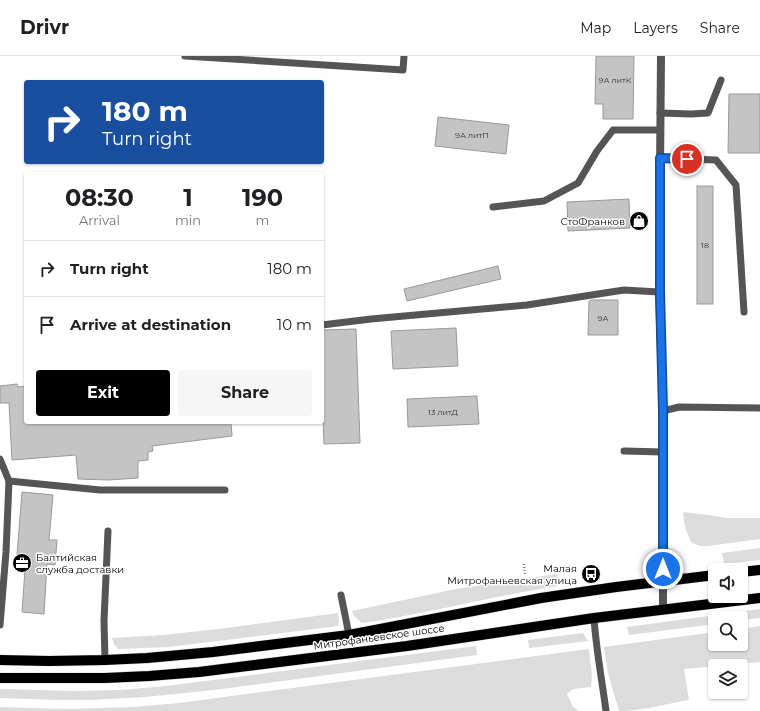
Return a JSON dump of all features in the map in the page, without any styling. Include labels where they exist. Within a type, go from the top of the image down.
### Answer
[{"type":"main road","points":[[748,571],[760,570]]},
{"type":"main road","name":"Митрофаньевское шоссе","points":[[0,660],[105,660],[213,652],[349,635],[541,598],[708,576]]},
{"type":"main road","name":"Митрофаньевское шоссе","points":[[0,678],[105,678],[199,672],[407,646],[594,618],[760,598]]},
{"type":"street","points":[[661,56],[660,292],[663,411],[663,610]]},
{"type":"lane","points":[[185,56],[240,58],[403,70],[404,56]]},
{"type":"lane","points":[[660,114],[708,113],[721,80]]},
{"type":"lane","points":[[493,207],[544,201],[578,183],[597,151],[613,130],[660,130]]},
{"type":"lane","points":[[660,158],[716,160],[736,185],[744,312]]},
{"type":"lane","points":[[324,325],[527,305],[624,290],[660,292]]},
{"type":"lane","points":[[663,411],[679,407],[760,408]]},
{"type":"lane","points":[[624,451],[663,452]]},
{"type":"lane","points":[[0,459],[9,481],[3,530],[0,625]]},
{"type":"lane","points":[[9,481],[100,490],[225,490]]},
{"type":"lane","points":[[105,660],[104,621],[108,531]]},
{"type":"lane","points":[[341,595],[349,635]]},
{"type":"lane","points":[[594,618],[596,644],[606,711]]},
{"type":"path","points":[[524,564],[525,575]]},
{"type":"shaded area","points":[[683,512],[725,518],[760,518],[760,539],[708,546],[701,546],[692,543],[688,535]]},
{"type":"shaded area","points":[[760,548],[760,560],[724,563],[722,553]]},
{"type":"shaded area","points":[[557,574],[558,586],[411,615],[362,623],[354,616],[352,611],[456,589]]},
{"type":"shaded area","points":[[760,609],[760,618],[748,619],[748,611],[744,611]]},
{"type":"shaded area","points":[[338,613],[338,626],[169,647],[118,649],[112,638],[164,635],[219,629]]},
{"type":"shaded area","points":[[708,616],[708,625],[629,635],[627,627]]},
{"type":"shaded area","points":[[760,626],[760,662],[748,663],[748,659],[708,659],[708,667],[684,669],[689,700],[645,709],[619,711],[608,673],[604,647],[708,633],[708,651],[748,651],[748,628]]},
{"type":"shaded area","points":[[583,633],[588,641],[529,648],[528,640]]},
{"type":"shaded area","points":[[476,646],[477,655],[214,690],[145,697],[91,700],[0,698],[0,689],[76,691],[120,690],[166,686]]},
{"type":"shaded area","points":[[589,649],[592,675],[591,687],[573,689],[567,694],[573,707],[579,711],[0,711],[0,707],[65,709],[134,707],[179,703]]},
{"type":"building","points":[[596,56],[634,56],[633,119],[603,119],[603,104],[595,104]]},
{"type":"building","points":[[729,94],[760,94],[760,153],[728,153]]},
{"type":"building","points":[[438,117],[509,125],[506,154],[435,146]]},
{"type":"building","points":[[697,186],[713,186],[713,304],[697,304]]},
{"type":"building","points":[[629,199],[630,228],[568,231],[567,202]]},
{"type":"building","points":[[498,266],[501,279],[407,301],[404,289]]},
{"type":"building","points":[[618,300],[618,335],[588,335],[589,301]]},
{"type":"building","points":[[456,328],[458,366],[393,369],[391,331]]},
{"type":"building","points":[[356,329],[360,443],[324,444],[324,330]]},
{"type":"building","points":[[17,384],[18,387],[24,386],[24,424],[231,424],[232,436],[152,446],[153,451],[148,452],[148,460],[138,461],[138,478],[109,480],[78,479],[76,455],[12,460],[9,403],[0,403],[0,386]]},
{"type":"building","points":[[477,396],[479,424],[408,427],[407,399]]},
{"type":"building","points":[[22,492],[53,495],[49,540],[57,540],[55,565],[47,564],[44,614],[22,612],[25,569],[16,568]]},
{"type":"place","name":"СтоФранков","points":[[639,221]]},
{"type":"place","name":"Балтийская служба доставки","points":[[22,563]]},
{"type":"place","name":"Малая Митрофаньевская улица","points":[[591,574]]},
{"type":"route","points":[[663,569],[660,158],[687,159]]}]
